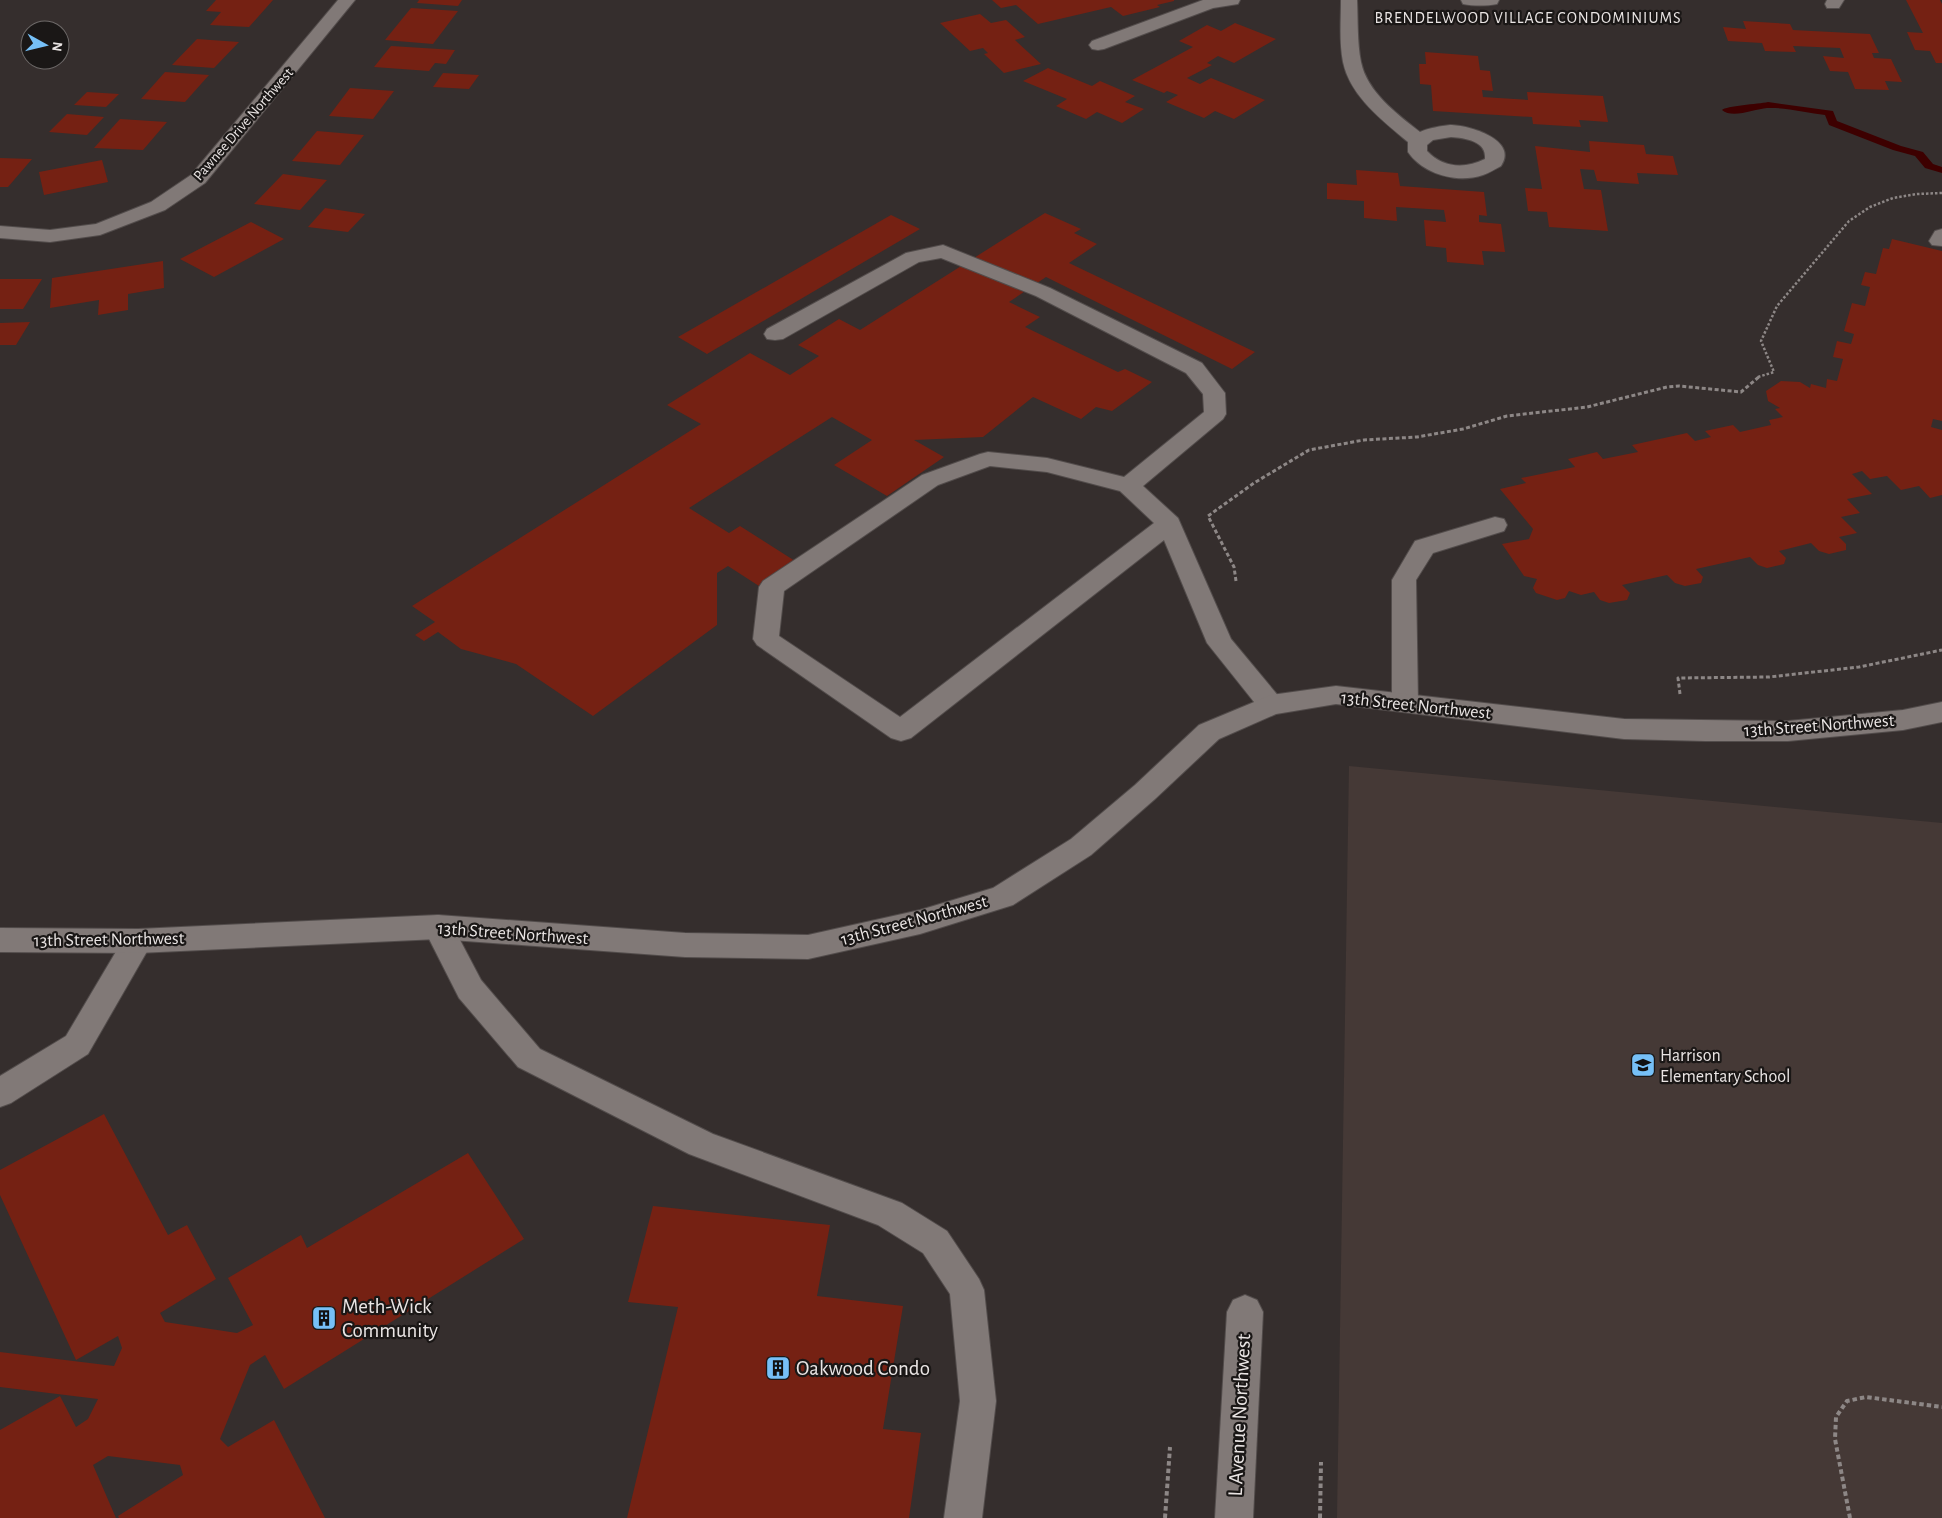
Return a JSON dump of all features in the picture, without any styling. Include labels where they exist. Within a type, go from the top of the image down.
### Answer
[{"type":"street","name":"Pawnee Drive Northwest","points":[[0,232],[50,236],[100,229],[158,206],[198,179],[348,0]]},
{"type":"street","points":[[1098,45],[1209,4],[1232,0]]},
{"type":"street","points":[[1349,0],[1352,64],[1365,89],[1386,114],[1418,140]]},
{"type":"street","points":[[1468,0],[1491,0]]},
{"type":"street","points":[[775,334],[913,257],[942,251],[1043,292],[1194,368],[1214,392],[1216,414],[1128,486]]},
{"type":"street","points":[[1169,524],[901,730],[766,639],[772,587],[930,480],[988,459],[1047,465],[1128,486],[1148,502],[1169,524],[1220,643],[1271,705]]},
{"type":"street","points":[[1405,703],[1404,580],[1424,547],[1495,525]]},
{"type":"street","name":"13th Street Northwest","points":[[0,940],[138,941],[438,927],[685,945],[808,947],[920,922],[1003,897],[1081,847],[1146,792],[1209,732],[1271,705],[1336,695],[1624,729],[1705,731],[1788,731],[1904,720],[1942,712]]},
{"type":"street","points":[[438,927],[470,989],[529,1058],[700,1144],[890,1214],[935,1242],[967,1290],[978,1401],[963,1518]]},
{"type":"street","points":[[0,1093],[76,1045],[138,941]]},
{"type":"street","name":"L Avenue Northwest","points":[[1234,1518],[1245,1312]]},
{"type":"path","points":[[1237,586],[1234,567],[1208,516],[1254,483],[1309,450],[1364,440],[1417,437],[1463,428],[1506,416],[1587,407],[1667,387],[1680,386],[1741,392],[1759,376],[1774,372],[1761,341],[1777,306],[1856,214],[1884,200],[1942,193]]},
{"type":"path","points":[[1680,696],[1678,678],[1769,677],[1859,666],[1942,650]]},
{"type":"path","points":[[1850,1518],[1835,1439],[1836,1417],[1847,1401],[1866,1397],[1942,1408]]},
{"type":"path","points":[[1164,1518],[1170,1447]]},
{"type":"path","points":[[1320,1518],[1321,1462]]},
{"type":"shaded area","name":"Harrison Elementary School","points":[[1349,766],[1942,823],[1942,1518],[1337,1518]]},
{"type":"building","points":[[216,0],[273,0],[249,27],[210,25],[221,12],[206,11]]},
{"type":"building","points":[[419,0],[462,0],[458,6],[417,3]]},
{"type":"building","points":[[992,0],[1174,1],[1157,5],[1160,7],[1123,16],[1111,7],[1038,24],[1016,5],[1001,8]]},
{"type":"building","points":[[1906,0],[1940,0],[1942,4],[1942,63],[1936,63],[1930,51],[1915,50],[1907,32],[1923,33]]},
{"type":"building","points":[[411,8],[458,11],[433,44],[385,40]]},
{"type":"building","points":[[980,14],[991,23],[1006,20],[1025,37],[1015,40],[1041,64],[1004,73],[984,54],[988,53],[983,48],[970,51],[940,23]]},
{"type":"building","points":[[1743,21],[1790,24],[1793,30],[1870,34],[1879,53],[1872,53],[1874,58],[1891,59],[1902,82],[1885,81],[1889,90],[1855,89],[1848,72],[1830,71],[1823,56],[1844,58],[1840,48],[1793,46],[1796,52],[1765,51],[1762,43],[1728,41],[1723,27],[1746,29]]},
{"type":"building","points":[[1235,23],[1276,39],[1234,63],[1218,56],[1207,63],[1212,65],[1187,78],[1200,84],[1211,78],[1265,100],[1234,119],[1215,111],[1204,118],[1166,102],[1178,95],[1167,91],[1164,93],[1132,80],[1193,47],[1179,41],[1207,25],[1221,31]]},
{"type":"building","points":[[197,39],[239,42],[214,68],[172,65]]},
{"type":"building","points":[[391,46],[455,50],[446,64],[435,63],[429,71],[374,67]]},
{"type":"building","points":[[1425,52],[1478,56],[1480,70],[1490,71],[1493,91],[1482,90],[1483,97],[1528,100],[1527,92],[1603,96],[1608,122],[1579,120],[1581,127],[1533,124],[1532,117],[1433,111],[1431,85],[1420,84],[1419,64],[1426,64]]},
{"type":"building","points":[[1048,68],[1092,86],[1100,81],[1135,96],[1125,102],[1144,109],[1122,123],[1097,112],[1086,119],[1056,106],[1067,99],[1023,81]]},
{"type":"building","points":[[165,72],[209,75],[185,102],[141,99]]},
{"type":"building","points":[[443,73],[479,75],[469,89],[433,87]]},
{"type":"building","points":[[350,88],[394,91],[373,119],[329,116]]},
{"type":"building","points":[[87,92],[119,94],[106,107],[74,105]]},
{"type":"building","points":[[67,114],[104,117],[87,135],[49,132]]},
{"type":"building","points":[[120,119],[167,122],[143,150],[94,148]]},
{"type":"building","points":[[317,131],[364,135],[340,165],[292,161]]},
{"type":"building","points":[[1589,141],[1644,145],[1646,154],[1673,156],[1678,175],[1637,173],[1639,184],[1597,181],[1594,170],[1580,169],[1584,189],[1601,190],[1608,231],[1549,227],[1547,212],[1528,211],[1525,188],[1542,189],[1535,146],[1590,152]]},
{"type":"building","points":[[0,158],[32,159],[8,187],[0,187]]},
{"type":"building","points":[[102,160],[108,182],[44,195],[39,172]]},
{"type":"building","points":[[1356,170],[1398,173],[1400,186],[1484,192],[1487,216],[1479,215],[1479,222],[1501,224],[1505,252],[1482,251],[1484,265],[1447,262],[1446,248],[1426,246],[1424,220],[1446,222],[1444,210],[1396,207],[1397,221],[1364,218],[1364,201],[1327,199],[1327,183],[1357,185]]},
{"type":"building","points":[[283,174],[327,180],[300,210],[254,204]]},
{"type":"building","points":[[325,208],[365,214],[348,232],[308,227]]},
{"type":"building","points":[[1045,213],[1081,229],[1074,233],[1097,244],[1069,263],[1255,352],[1232,369],[1046,277],[1009,302],[1040,317],[1025,327],[1118,372],[1125,369],[1152,382],[1112,411],[1096,407],[1081,419],[1033,397],[983,437],[914,440],[944,457],[887,496],[834,465],[872,440],[832,417],[689,508],[729,533],[740,526],[795,561],[759,586],[728,566],[717,573],[717,625],[593,716],[516,664],[461,649],[438,632],[424,641],[415,635],[435,622],[412,606],[701,424],[667,405],[750,353],[790,375],[819,356],[798,345],[839,319],[860,330]]},
{"type":"building","points":[[891,215],[920,229],[707,354],[678,337]]},
{"type":"building","points":[[251,222],[284,239],[214,277],[180,259]]},
{"type":"building","points":[[1892,239],[1942,251],[1942,421],[1933,419],[1931,427],[1942,430],[1942,495],[1930,498],[1919,486],[1901,490],[1887,476],[1870,479],[1862,471],[1852,474],[1872,494],[1847,499],[1860,513],[1841,517],[1857,533],[1839,537],[1846,544],[1846,550],[1829,554],[1819,551],[1811,543],[1779,551],[1786,558],[1784,564],[1767,568],[1758,565],[1750,557],[1696,569],[1703,577],[1701,583],[1685,586],[1675,583],[1667,575],[1622,585],[1630,593],[1627,600],[1609,603],[1600,600],[1594,592],[1581,595],[1569,591],[1565,598],[1557,600],[1536,593],[1533,588],[1537,579],[1524,576],[1502,544],[1529,539],[1533,529],[1500,489],[1526,483],[1521,478],[1575,467],[1568,459],[1597,452],[1603,459],[1638,452],[1632,445],[1687,433],[1695,441],[1711,437],[1705,431],[1733,425],[1740,432],[1771,425],[1769,420],[1783,417],[1775,409],[1780,408],[1768,401],[1766,391],[1781,381],[1800,382],[1810,388],[1811,384],[1826,388],[1827,379],[1837,381],[1843,359],[1833,357],[1837,341],[1851,344],[1854,334],[1844,331],[1852,303],[1865,306],[1870,287],[1861,285],[1865,272],[1876,274],[1883,248],[1889,249]]},
{"type":"building","points":[[163,261],[164,288],[128,294],[128,310],[98,315],[99,300],[50,308],[52,278]]},
{"type":"building","points":[[0,279],[42,279],[23,309],[0,309]]},
{"type":"building","points":[[30,322],[16,345],[0,345],[0,323]]},
{"type":"building","name":"Meth-Wick Community","points":[[104,1114],[168,1235],[187,1225],[216,1279],[160,1313],[165,1322],[237,1333],[253,1325],[228,1278],[301,1235],[307,1248],[468,1153],[524,1239],[284,1389],[265,1355],[250,1365],[220,1439],[228,1447],[274,1420],[325,1518],[119,1518],[118,1516],[183,1475],[180,1465],[108,1456],[93,1465],[116,1518],[0,1518],[0,1430],[60,1396],[76,1427],[88,1419],[98,1399],[0,1387],[0,1352],[114,1366],[122,1348],[118,1336],[76,1360],[0,1195],[0,1170]]},
{"type":"building","name":"Oakwood Condo","points":[[653,1206],[830,1225],[817,1296],[903,1306],[883,1429],[921,1433],[909,1518],[627,1518],[678,1307],[628,1302]]},
{"type":"waterway","points":[[1727,110],[1751,109],[1768,105],[1829,113],[1833,123],[1897,148],[1919,154],[1929,166],[1942,170]]},
{"type":"place","name":"Harrison Elementary School","points":[[1643,1065]]},
{"type":"place","name":"Meth-Wick Community","points":[[324,1318]]},
{"type":"place","name":"Oakwood Condo","points":[[778,1368]]},
{"type":"district","name":"BRENDELWOOD VILLAGE CONDOMINIUMS","points":[[1528,17]]}]
